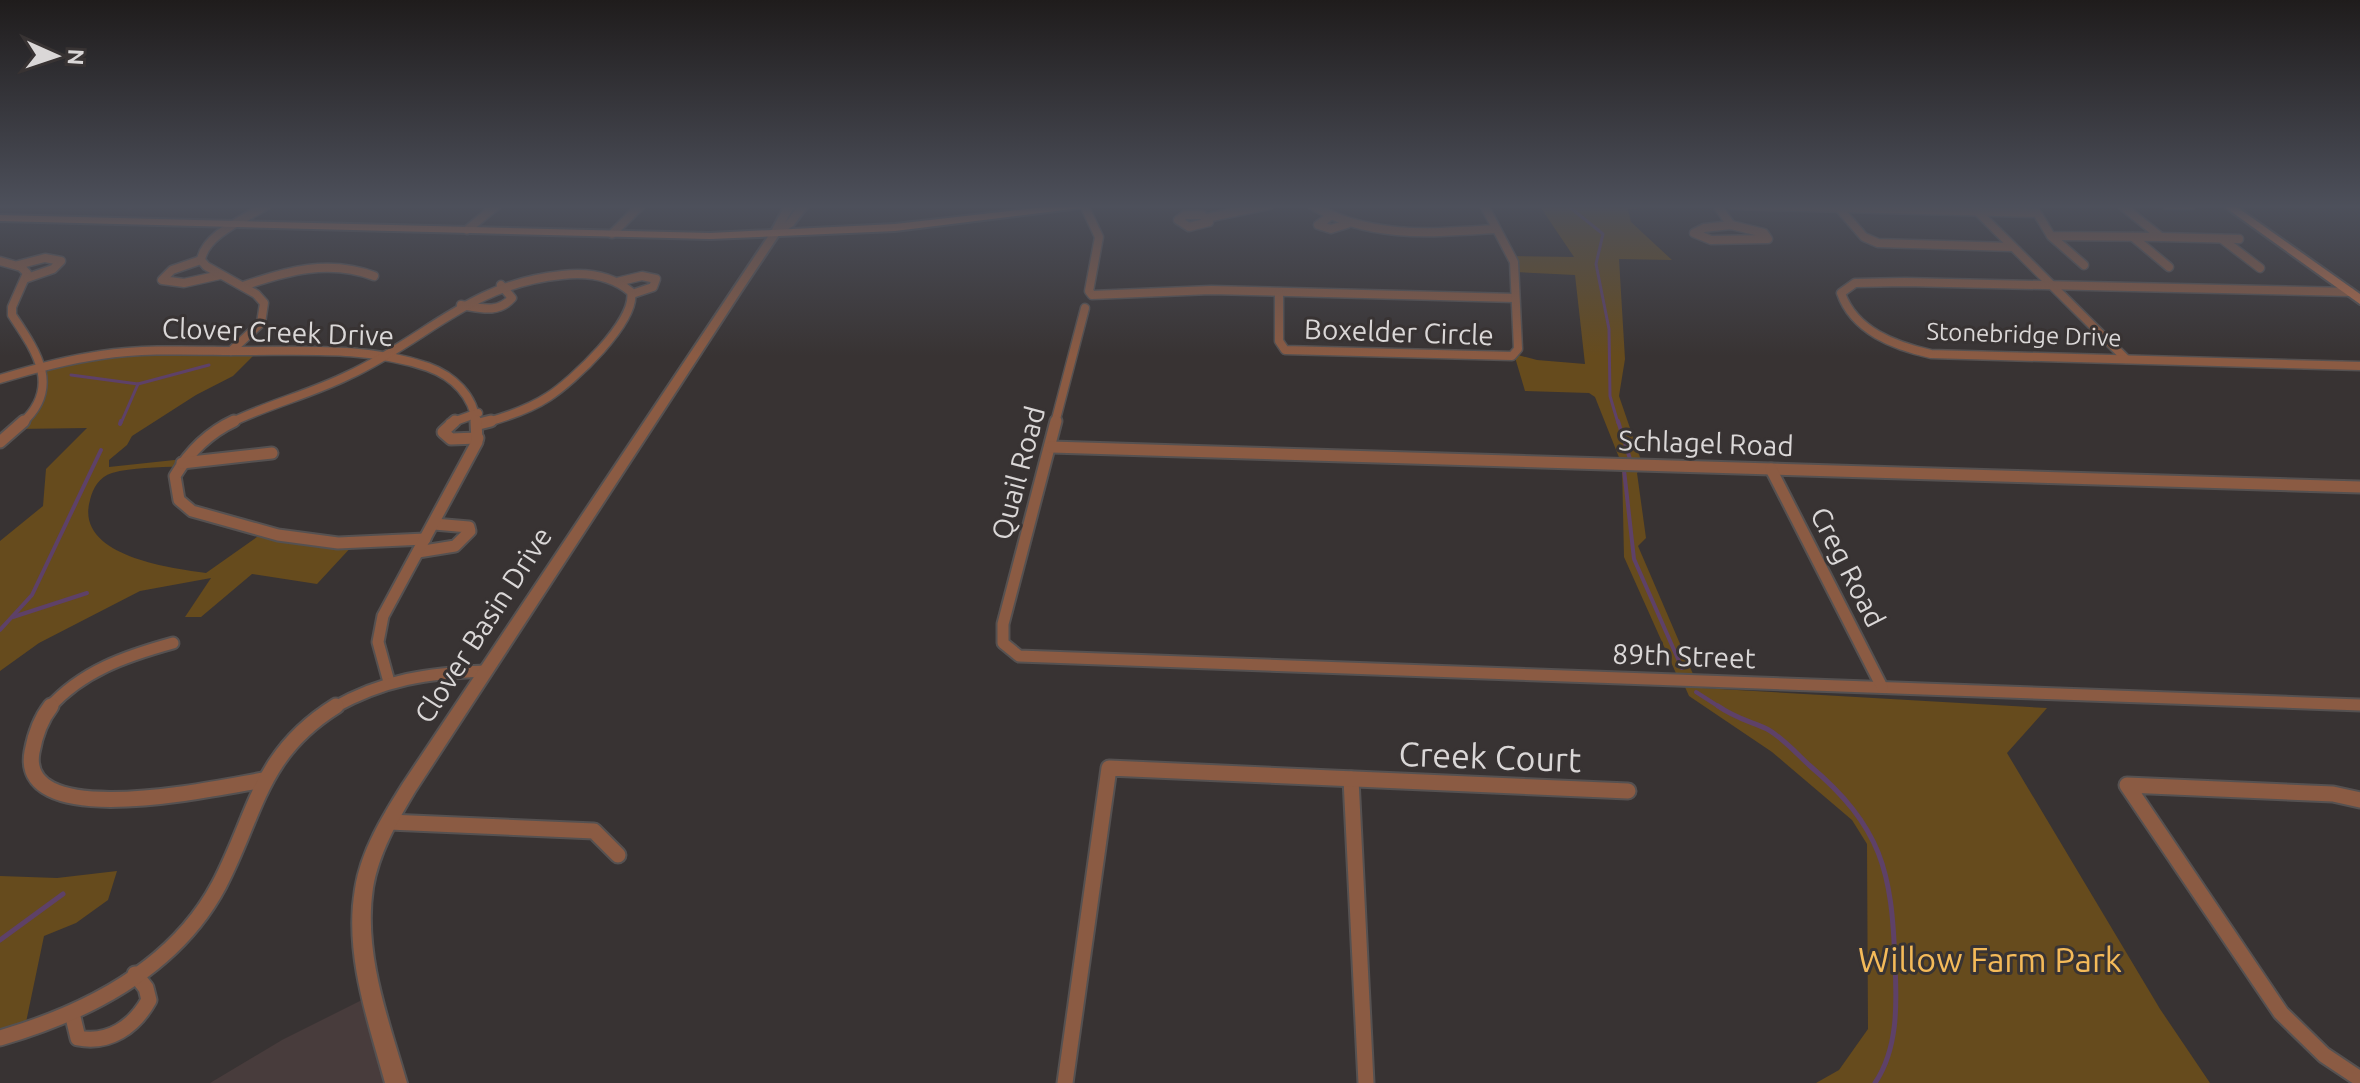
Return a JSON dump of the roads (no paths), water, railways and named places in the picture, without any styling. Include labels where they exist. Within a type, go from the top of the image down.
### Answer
[{"type":"main road","points":[[2298,256],[2355,296]]},
{"type":"street","points":[[201,260],[202,256]]},
{"type":"street","name":"Clover Basin Drive","points":[[396,1083],[373,996],[361,924],[367,873],[389,822],[760,256]]},
{"type":"street","points":[[1096,256],[1089,291],[1092,295],[1211,290],[1515,298],[1511,256]]},
{"type":"street","points":[[2020,256],[2126,359]]},
{"type":"street","points":[[2073,256],[2084,265]]},
{"type":"street","points":[[2155,256],[2169,267]]},
{"type":"street","points":[[2244,256],[2260,268]]},
{"type":"street","points":[[18,265],[45,258],[61,261],[50,270],[27,278]]},
{"type":"street","points":[[201,260],[220,275],[262,298],[264,314],[258,327],[231,351]]},
{"type":"street","points":[[201,260],[174,269],[162,280],[169,284],[184,283],[220,275]]},
{"type":"street","points":[[0,261],[18,265],[26,271],[27,278],[14,302],[12,315],[39,353],[42,393],[39,406],[0,442]]},
{"type":"street","points":[[243,286],[323,267],[351,268],[374,276]]},
{"type":"street","points":[[425,539],[354,544],[310,541],[187,509],[178,498],[174,480],[182,463],[198,445],[230,423],[347,377],[461,305],[501,285],[573,273],[597,275],[617,282],[632,294]]},
{"type":"street","points":[[617,282],[639,276],[656,279],[653,287],[632,294]]},
{"type":"street","name":"Stonebridge Drive","points":[[2355,296],[1870,282],[1847,286],[1841,293],[1842,300],[1867,332],[1903,348],[1931,354],[2360,366]]},
{"type":"street","points":[[461,305],[491,309],[506,305],[512,298],[501,285]]},
{"type":"street","name":"Boxelder Circle","points":[[1279,292],[1279,341],[1285,350],[1505,357],[1517,352],[1515,298]]},
{"type":"street","points":[[479,424],[530,409],[567,386],[630,311],[632,294]]},
{"type":"street","points":[[0,304],[14,302]]},
{"type":"street","name":"Quail Road","points":[[1007,649],[1002,639],[1003,624],[1085,308]]},
{"type":"street","name":"Clover Creek Drive","points":[[0,379],[40,367],[133,351],[382,355],[420,364],[444,374],[465,391],[478,413]]},
{"type":"street","points":[[389,682],[378,642],[379,626],[470,460],[478,438],[478,413],[451,422],[443,433],[453,439],[478,438]]},
{"type":"street","name":"Schlagel Road","points":[[1051,447],[2360,487]]},
{"type":"street","points":[[182,463],[272,453]]},
{"type":"street","name":"Creg Road","points":[[1771,469],[1882,687]]},
{"type":"street","points":[[418,552],[456,546],[470,531],[461,524],[434,524]]},
{"type":"street","points":[[173,643],[105,664],[60,696],[35,733],[31,763],[37,780],[64,794],[104,800],[264,780]]},
{"type":"street","name":"89th Street","points":[[1007,649],[1026,657],[2360,705]]},
{"type":"street","points":[[0,1038],[72,1013],[135,974],[173,945],[208,903],[264,780],[283,751],[305,730],[344,703],[389,682],[434,672],[486,671]]},
{"type":"street","name":"Creek Court","points":[[1065,1083],[1109,768],[1628,791]]},
{"type":"street","points":[[1351,779],[1366,1083]]},
{"type":"street","points":[[2360,800],[2333,794],[2127,785],[2281,1013],[2324,1055],[2360,1079]]},
{"type":"street","points":[[389,822],[594,831],[618,855]]},
{"type":"street","points":[[72,1013],[78,1038],[95,1040],[118,1032],[137,1017],[149,1000],[147,990],[135,974]]},
{"type":"waterway","points":[[1598,256],[1596,264],[1609,329],[1610,396],[1618,423]]},
{"type":"waterway","points":[[138,384],[209,365]]},
{"type":"waterway","points":[[71,375],[138,384]]},
{"type":"waterway","points":[[121,423],[138,384]]},
{"type":"waterway","points":[[1618,421],[1630,459]]},
{"type":"waterway","points":[[0,630],[32,595],[101,450]]},
{"type":"waterway","points":[[1624,470],[1634,559],[1682,668]]},
{"type":"waterway","points":[[13,617],[87,593]]},
{"type":"waterway","points":[[1696,692],[1721,708]]},
{"type":"waterway","points":[[1718,706],[1767,729],[1789,746],[1853,809],[1878,853],[1891,902],[1896,995],[1892,1041],[1883,1070],[1875,1083]]},
{"type":"waterway","points":[[0,940],[63,894]]},
{"type":"park label","name":"Willow Farm Park","points":[[1990,960]]}]
